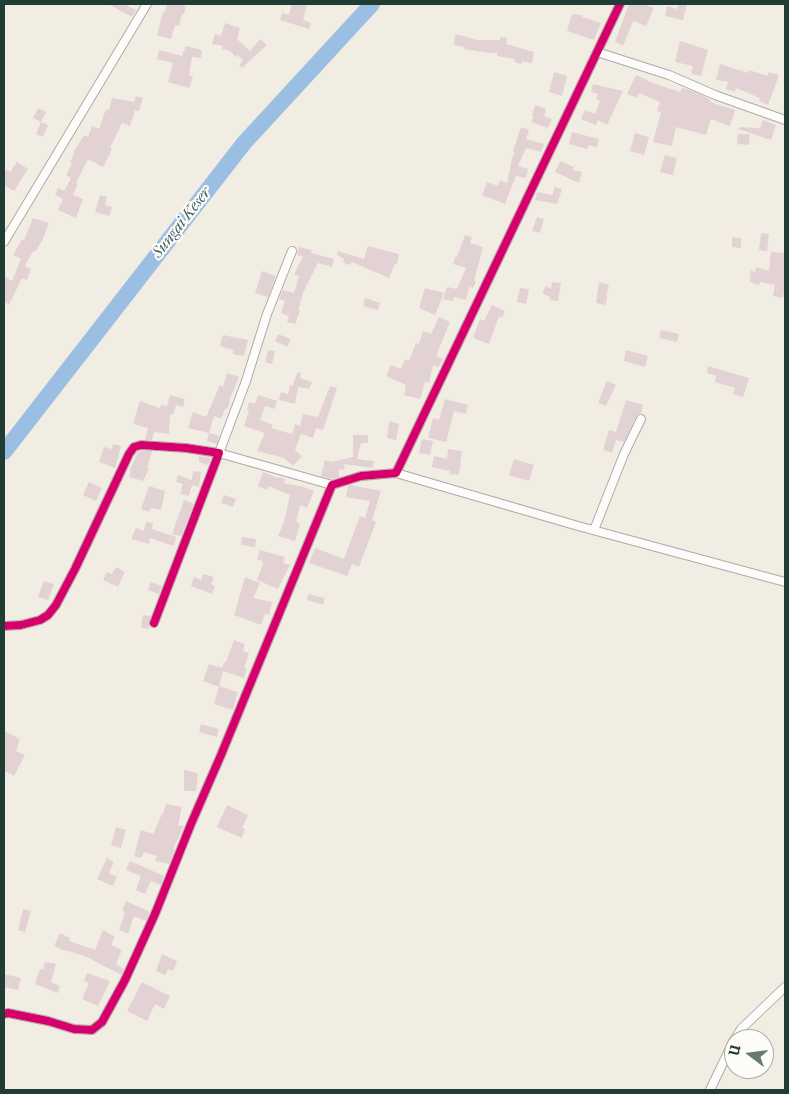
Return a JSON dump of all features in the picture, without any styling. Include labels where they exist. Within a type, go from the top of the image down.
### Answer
[{"type":"street","points":[[4,242],[147,4]]},
{"type":"street","points":[[396,473],[620,4]]},
{"type":"street","points":[[597,52],[669,75],[715,96],[785,120]]},
{"type":"street","points":[[154,623],[246,381],[267,314],[292,251]]},
{"type":"street","points":[[594,530],[620,462],[641,419]]},
{"type":"street","points":[[4,626],[21,625],[40,620],[52,610],[75,569],[129,454],[134,447],[141,445],[186,448],[219,453],[332,485],[361,476],[396,473],[785,582]]},
{"type":"street","points":[[4,1014],[8,1013],[48,1020],[74,1029],[92,1030],[102,1022],[125,980],[155,914],[332,485]]},
{"type":"street","points":[[741,1029],[785,987]]},
{"type":"street","points":[[710,1090],[724,1061]]},
{"type":"building","points":[[108,4],[124,4],[136,10],[132,17]]},
{"type":"building","points":[[167,4],[186,6],[179,26],[175,25],[171,39],[157,35]]},
{"type":"building","points":[[292,4],[307,4],[303,20],[311,23],[309,29],[280,20],[282,13],[289,15]]},
{"type":"building","points":[[629,4],[643,4],[654,8],[646,26],[633,21],[623,46],[615,42]]},
{"type":"building","points":[[679,4],[687,4],[683,20],[665,16],[667,6],[677,9]]},
{"type":"building","points":[[572,14],[582,15],[582,17],[601,23],[594,40],[567,31]]},
{"type":"building","points":[[225,23],[240,28],[237,39],[250,51],[260,39],[267,45],[242,68],[239,65],[243,60],[237,55],[236,57],[230,51],[222,49],[223,46],[212,44],[215,34],[221,36]]},
{"type":"building","points":[[455,34],[481,41],[500,40],[500,37],[507,38],[506,44],[534,52],[532,63],[522,61],[521,64],[514,62],[515,59],[497,56],[498,53],[464,49],[465,47],[454,45]]},
{"type":"building","points":[[680,41],[708,50],[701,76],[691,74],[693,66],[675,62]]},
{"type":"building","points":[[186,46],[202,50],[201,58],[192,57],[189,75],[193,76],[189,88],[168,82],[173,63],[157,59],[159,50],[182,56]]},
{"type":"building","points":[[720,64],[748,73],[749,70],[767,76],[769,72],[779,75],[768,105],[759,101],[760,98],[736,88],[735,92],[726,89],[728,82],[716,80]]},
{"type":"building","points":[[554,72],[567,76],[562,96],[549,92]]},
{"type":"building","points":[[636,75],[680,92],[682,88],[695,92],[711,100],[710,102],[735,110],[730,126],[711,119],[706,135],[676,127],[672,146],[653,142],[661,112],[657,111],[660,102],[639,93],[637,98],[627,94]]},
{"type":"building","points":[[593,84],[623,91],[607,125],[598,120],[596,125],[581,119],[585,110],[595,114],[600,101],[596,99],[598,94],[591,92]]},
{"type":"building","points":[[136,96],[143,98],[139,111],[135,110],[130,126],[122,123],[103,167],[88,159],[76,183],[78,184],[73,195],[83,199],[76,218],[58,210],[63,199],[55,195],[58,188],[64,191],[71,178],[66,175],[72,163],[70,163],[76,147],[84,135],[88,137],[92,126],[99,129],[106,109],[109,110],[112,98],[134,102]]},
{"type":"building","points":[[535,105],[546,109],[544,116],[552,119],[548,128],[531,122],[534,116],[532,115]]},
{"type":"building","points":[[38,108],[46,112],[41,122],[33,118]]},
{"type":"building","points":[[763,120],[776,125],[771,140],[738,129],[739,127],[760,128]]},
{"type":"building","points":[[41,122],[48,125],[43,137],[36,134]]},
{"type":"building","points":[[521,127],[529,130],[526,139],[544,144],[541,152],[526,148],[518,166],[528,169],[526,178],[516,176],[505,204],[482,195],[487,182],[498,186],[500,180],[507,183],[515,152],[513,151]]},
{"type":"building","points":[[572,132],[599,139],[597,147],[589,145],[587,149],[569,144]]},
{"type":"building","points":[[635,133],[649,137],[644,155],[630,151]]},
{"type":"building","points":[[738,134],[750,134],[749,145],[737,144]]},
{"type":"building","points":[[665,155],[677,158],[673,175],[660,172]]},
{"type":"building","points":[[560,161],[574,167],[573,170],[582,172],[579,183],[555,172]]},
{"type":"building","points":[[17,162],[28,169],[14,191],[4,185],[4,174],[7,169],[10,172]]},
{"type":"building","points":[[555,187],[562,189],[557,204],[535,200],[537,192],[552,195]]},
{"type":"building","points":[[100,195],[107,197],[105,205],[112,207],[109,216],[95,212]]},
{"type":"building","points":[[537,217],[544,219],[540,233],[532,231]]},
{"type":"building","points":[[33,218],[49,223],[42,241],[35,252],[33,251],[25,266],[31,269],[27,280],[22,278],[9,305],[4,301],[4,276],[12,281],[21,259],[13,255],[22,239],[24,240]]},
{"type":"building","points":[[761,233],[769,234],[767,251],[759,250]]},
{"type":"building","points":[[465,235],[472,237],[470,243],[483,247],[474,281],[476,281],[473,288],[469,287],[466,300],[454,297],[453,301],[443,299],[447,287],[457,289],[466,268],[453,264]]},
{"type":"building","points":[[732,237],[741,238],[741,248],[732,247]]},
{"type":"building","points":[[368,246],[399,254],[397,264],[395,264],[389,278],[352,262],[350,265],[343,263],[344,259],[337,255],[338,251],[364,259]]},
{"type":"building","points":[[299,247],[312,250],[311,253],[334,259],[332,267],[318,263],[303,293],[298,311],[300,311],[295,324],[287,322],[289,316],[281,313],[285,301],[279,299],[283,290],[294,293],[299,276],[294,274],[303,257],[297,255]]},
{"type":"building","points":[[771,252],[785,253],[783,298],[773,296],[775,285],[760,282],[759,285],[750,282],[751,270],[755,273],[756,267],[769,271]]},
{"type":"building","points":[[262,271],[276,276],[268,297],[255,293]]},
{"type":"building","points":[[552,282],[561,283],[558,301],[550,300],[550,297],[542,293],[546,286],[551,289]]},
{"type":"building","points":[[599,282],[609,285],[606,305],[596,303]]},
{"type":"building","points":[[425,288],[444,293],[435,315],[419,308]]},
{"type":"building","points":[[520,288],[529,289],[526,304],[517,302]]},
{"type":"building","points":[[365,298],[380,303],[378,310],[363,306]]},
{"type":"building","points":[[492,305],[505,311],[502,318],[499,316],[489,344],[473,338],[480,319],[484,321]]},
{"type":"building","points":[[439,317],[450,322],[436,356],[443,359],[439,367],[433,365],[429,383],[425,382],[420,399],[404,395],[406,385],[386,376],[391,365],[401,369],[405,359],[409,361],[416,343],[419,344],[423,331],[431,334]]},
{"type":"building","points":[[661,330],[679,334],[677,342],[659,338]]},
{"type":"building","points":[[278,334],[291,339],[287,347],[275,341]]},
{"type":"building","points":[[223,335],[248,340],[244,356],[233,354],[233,350],[220,346]]},
{"type":"building","points":[[268,350],[275,351],[272,364],[265,362]]},
{"type":"building","points":[[626,350],[648,356],[645,367],[624,361]]},
{"type":"building","points":[[708,366],[749,378],[743,397],[733,394],[735,388],[715,382],[716,376],[707,373]]},
{"type":"building","points":[[298,372],[301,373],[300,378],[312,382],[309,389],[298,387],[295,404],[279,400],[281,392],[288,394],[290,385],[292,386]]},
{"type":"building","points":[[227,373],[239,377],[227,409],[225,409],[221,419],[214,416],[209,433],[188,428],[193,412],[206,417],[220,385],[223,387]]},
{"type":"building","points":[[607,381],[616,385],[606,406],[598,403]]},
{"type":"building","points":[[330,386],[337,388],[323,430],[316,428],[313,438],[301,434],[295,450],[302,456],[293,466],[284,458],[257,451],[265,433],[244,426],[249,410],[247,409],[249,402],[255,404],[258,395],[277,401],[275,409],[265,406],[260,420],[273,425],[271,428],[292,434],[295,424],[300,426],[303,414],[318,417]]},
{"type":"building","points":[[170,395],[185,399],[183,407],[176,405],[173,415],[170,414],[169,434],[154,432],[152,440],[145,440],[148,428],[133,424],[140,401],[160,408],[161,405],[167,406]]},
{"type":"building","points":[[445,399],[468,405],[466,414],[454,411],[446,442],[428,438],[433,418],[439,420]]},
{"type":"building","points":[[626,400],[643,405],[641,413],[636,417],[624,442],[616,440],[612,453],[603,450],[609,430],[616,432]]},
{"type":"building","points":[[389,421],[399,424],[396,440],[387,438]]},
{"type":"building","points":[[209,433],[219,436],[217,444],[207,441]]},
{"type":"building","points":[[353,435],[368,435],[368,443],[361,443],[357,459],[374,461],[373,468],[344,464],[345,469],[339,470],[339,477],[330,479],[321,476],[325,460],[332,462],[353,457]]},
{"type":"building","points":[[422,439],[433,441],[430,455],[419,453]]},
{"type":"building","points":[[113,444],[121,446],[115,468],[99,462],[104,447],[112,449]]},
{"type":"building","points":[[448,449],[462,451],[459,475],[449,474],[450,471],[432,467],[434,456],[447,459]]},
{"type":"building","points":[[152,451],[147,468],[149,469],[143,481],[129,477],[131,467],[138,452]]},
{"type":"building","points":[[199,456],[211,458],[208,465],[199,462]]},
{"type":"building","points":[[514,459],[534,465],[529,481],[509,475]]},
{"type":"building","points":[[193,471],[201,472],[199,487],[192,485],[189,496],[180,494],[183,484],[176,482],[178,475],[192,480]]},
{"type":"building","points":[[263,472],[285,479],[284,483],[314,491],[307,508],[300,505],[296,522],[300,524],[295,541],[278,536],[284,522],[290,495],[269,486],[267,490],[258,486]]},
{"type":"building","points":[[89,482],[102,488],[96,501],[83,495]]},
{"type":"building","points":[[149,486],[165,491],[161,510],[151,508],[149,512],[141,509]]},
{"type":"building","points":[[348,486],[381,491],[372,520],[376,522],[359,567],[352,564],[347,576],[309,563],[315,548],[344,559],[360,516],[365,518],[370,501],[346,497]]},
{"type":"building","points":[[224,495],[236,499],[233,507],[221,503]]},
{"type":"building","points":[[184,500],[194,504],[181,536],[172,534]]},
{"type":"building","points":[[146,522],[153,523],[152,529],[176,537],[174,546],[150,538],[149,544],[131,539],[136,528],[144,531]]},
{"type":"building","points":[[242,537],[256,539],[255,547],[241,545]]},
{"type":"building","points":[[260,550],[285,557],[283,563],[290,565],[278,589],[257,580],[263,564],[263,561],[257,559]]},
{"type":"building","points":[[116,567],[125,572],[118,587],[103,580],[107,572],[112,574]]},
{"type":"building","points":[[203,574],[214,577],[211,584],[215,586],[212,594],[191,586],[194,577],[201,580]]},
{"type":"building","points":[[245,577],[260,583],[253,598],[272,602],[269,615],[265,614],[261,625],[234,615]]},
{"type":"building","points":[[44,581],[54,584],[48,600],[38,597]]},
{"type":"building","points":[[151,582],[162,586],[159,594],[148,590]]},
{"type":"building","points":[[308,594],[325,598],[323,605],[307,600]]},
{"type":"building","points":[[143,615],[151,616],[149,629],[141,628]]},
{"type":"building","points":[[234,640],[245,644],[243,651],[249,653],[244,668],[247,669],[244,678],[223,671],[219,687],[203,681],[209,664],[222,668]]},
{"type":"building","points":[[219,686],[238,692],[233,710],[214,704]]},
{"type":"building","points":[[201,724],[219,729],[217,737],[199,732]]},
{"type":"building","points":[[4,731],[20,739],[16,751],[25,755],[14,776],[4,771]]},
{"type":"building","points":[[184,770],[198,773],[196,791],[184,791]]},
{"type":"building","points":[[166,804],[182,807],[178,825],[184,826],[173,849],[175,850],[169,864],[155,861],[157,856],[144,852],[141,858],[134,856],[141,830],[153,834]]},
{"type":"building","points":[[227,805],[248,815],[242,828],[245,829],[242,838],[217,827]]},
{"type":"building","points":[[116,827],[126,830],[121,848],[111,845]]},
{"type":"building","points":[[107,858],[114,862],[109,873],[117,877],[113,886],[97,879]]},
{"type":"building","points":[[130,861],[164,876],[161,885],[151,881],[145,894],[136,890],[141,876],[126,870]]},
{"type":"building","points":[[126,901],[150,912],[146,921],[134,916],[128,934],[119,930],[125,912],[122,910]]},
{"type":"building","points":[[23,909],[31,911],[25,932],[18,930]]},
{"type":"building","points":[[103,930],[115,937],[111,945],[122,950],[116,964],[124,969],[121,975],[87,957],[54,946],[60,933],[70,938],[69,941],[95,950]]},
{"type":"building","points":[[162,954],[177,961],[173,971],[168,969],[165,975],[156,971]]},
{"type":"building","points":[[45,962],[56,964],[51,982],[60,986],[58,993],[35,984],[40,969],[43,970]]},
{"type":"building","points":[[87,973],[110,981],[98,1006],[82,999],[89,983],[84,981]]},
{"type":"building","points":[[4,974],[21,978],[18,990],[4,987]]},
{"type":"building","points":[[142,982],[170,996],[164,1009],[155,1004],[147,1021],[127,1011]]},
{"type":"waterway","name":"Sungai Keser","points":[[4,452],[244,143],[372,4]]},
{"type":"cycle path","points":[[4,1014],[8,1013],[48,1021],[74,1029],[92,1030],[102,1022],[125,980],[155,914],[332,485],[361,476],[396,473],[620,4]]},
{"type":"cycle path","points":[[4,626],[21,625],[40,620],[48,615],[56,605],[134,447],[141,445],[186,448],[219,453],[154,623]]}]
